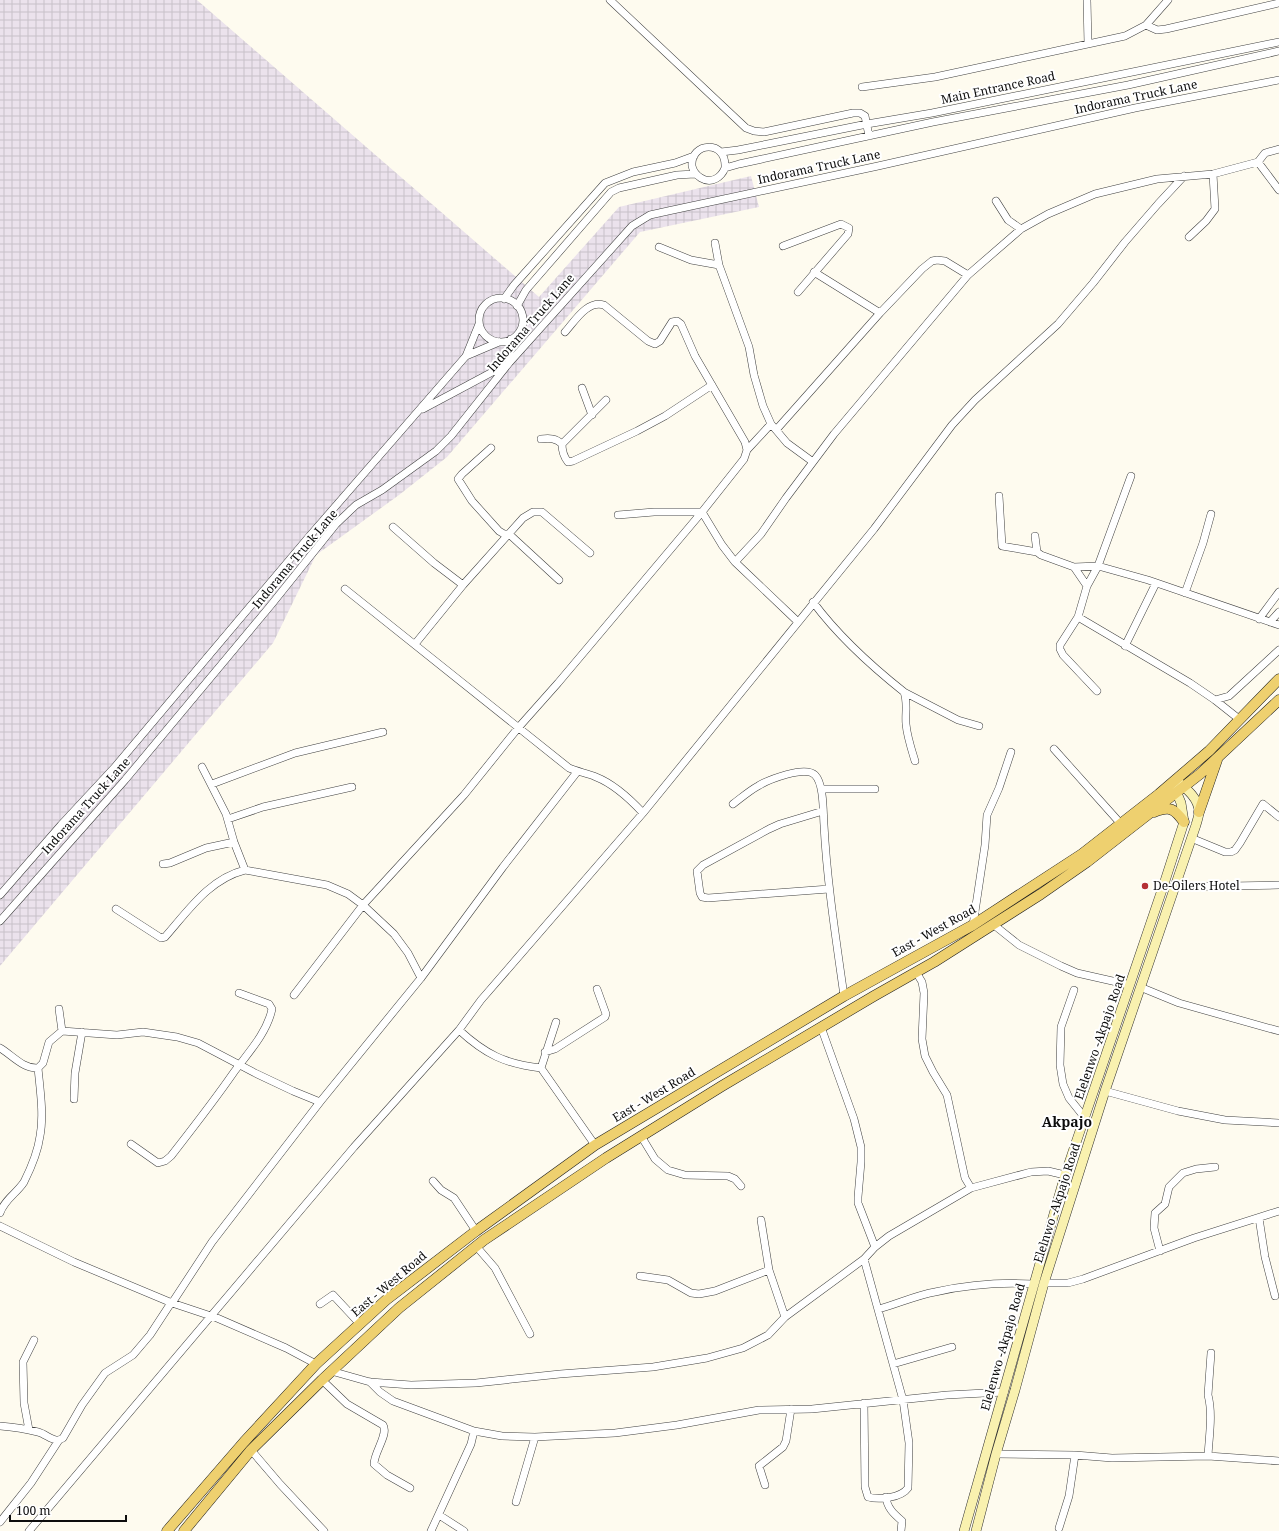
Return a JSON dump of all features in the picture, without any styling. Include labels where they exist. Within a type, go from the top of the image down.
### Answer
[{"type":"main road","name":"East - West Road","points":[[184,1531],[251,1450],[331,1371],[400,1308],[476,1246],[606,1158],[722,1086],[994,925],[1086,862],[1150,813],[1238,719],[1279,679]]},
{"type":"main road","name":"East - West Road","points":[[167,1531],[248,1436],[316,1364],[386,1300],[476,1231],[595,1145],[844,996],[973,926],[1082,854],[1120,824],[1217,758],[1279,700]]},
{"type":"main road","points":[[1199,812],[1217,758]]},
{"type":"main road","points":[[1177,785],[1193,797],[1197,803],[1199,812]]},
{"type":"main road","name":"Elelenwo -Akpajo Road","points":[[964,1531],[1065,1175],[1184,822],[1177,785]]},
{"type":"main road","points":[[1150,813],[1167,808],[1174,810],[1184,822]]},
{"type":"main road","name":"Elelnwo -Akpajo Road","points":[[976,1531],[1044,1283],[1105,1090],[1196,825],[1199,812]]},
{"type":"street","points":[[610,0],[746,128],[764,132],[853,113],[860,113],[865,116],[869,136]]},
{"type":"street","points":[[1087,0],[1088,44]]},
{"type":"street","points":[[862,87],[935,77],[1125,36],[1146,25],[1168,0]]},
{"type":"street","points":[[1146,25],[1157,30],[1166,29],[1279,3]]},
{"type":"street","name":"Main Entrance Road","points":[[721,152],[932,113],[1279,42]]},
{"type":"street","points":[[725,168],[933,122],[1128,85],[1279,51]]},
{"type":"street","name":"Indorama Truck Lane","points":[[0,921],[125,780],[336,524],[356,505],[382,490],[441,446],[451,436],[509,363],[632,226],[650,215],[878,166],[1135,108],[1279,80]]},
{"type":"street","points":[[504,299],[514,285],[605,183],[633,172],[674,163],[694,156],[700,149],[713,147],[721,152],[724,157],[725,168],[720,176],[712,180],[703,179],[695,174],[677,175],[619,188],[611,192],[526,290],[517,306]]},
{"type":"street","points":[[735,562],[761,534],[834,434],[968,275],[1021,229],[1048,214],[1095,194],[1157,179],[1212,174],[1258,162],[1265,153],[1279,149]]},
{"type":"street","points":[[694,156],[693,168],[695,174]]},
{"type":"street","points":[[1258,162],[1279,190]]},
{"type":"street","points":[[1190,237],[1206,221],[1215,209],[1212,174]]},
{"type":"street","points":[[30,1531],[354,1147],[459,1030],[482,1000],[643,813],[797,621],[874,529],[952,425],[975,400],[1058,324],[1153,209],[1184,176]]},
{"type":"street","points":[[996,201],[1008,220],[1021,229]]},
{"type":"street","points":[[783,246],[841,224],[849,228],[848,234],[798,292]]},
{"type":"street","points":[[715,243],[719,265],[743,327],[749,347],[754,375],[763,406],[771,424],[787,443],[813,462]]},
{"type":"street","points":[[659,247],[691,260],[719,265]]},
{"type":"street","points":[[776,430],[922,268],[932,261],[945,261],[968,275]]},
{"type":"street","points":[[814,272],[880,313]]},
{"type":"street","points":[[0,895],[61,825],[114,768],[307,539],[466,356],[479,324],[480,313],[486,304],[494,300],[504,299],[509,300],[517,306],[522,318],[522,324],[516,336],[466,356]]},
{"type":"street","points":[[565,332],[586,309],[598,303],[604,305],[648,341],[655,344],[660,340],[672,322],[677,321],[681,324],[695,356],[737,427],[745,442],[747,450]]},
{"type":"street","points":[[479,324],[486,336],[499,342]]},
{"type":"street","points":[[418,412],[509,363],[511,339]]},
{"type":"street","points":[[541,439],[549,438],[557,440],[562,444],[562,449],[568,462],[573,461],[654,422],[712,385]]},
{"type":"street","points":[[582,388],[592,415]]},
{"type":"street","points":[[562,444],[606,400]]},
{"type":"street","points":[[294,995],[363,905],[464,795],[518,728],[558,683],[702,512],[738,468],[744,459],[747,450],[771,424]]},
{"type":"street","points":[[491,448],[458,479],[472,501],[499,531],[504,534],[509,534],[559,580]]},
{"type":"street","points":[[1097,691],[1063,655],[1060,649],[1061,641],[1078,616],[1087,586],[1098,566],[1131,476]]},
{"type":"street","points":[[999,496],[1002,546],[1037,552],[1041,555],[1074,567],[1098,566],[1156,583],[1279,626]]},
{"type":"street","points":[[415,644],[523,518],[533,512],[542,512],[590,553]]},
{"type":"street","points":[[618,515],[654,512],[702,512]]},
{"type":"street","points":[[702,512],[722,545],[735,562],[797,621]]},
{"type":"street","points":[[1185,593],[1203,543],[1211,514]]},
{"type":"street","points":[[393,527],[434,563],[464,585]]},
{"type":"street","points":[[1035,536],[1037,552]]},
{"type":"street","points":[[307,539],[315,551]]},
{"type":"street","points":[[1074,567],[1087,586]]},
{"type":"street","points":[[1125,646],[1156,583]]},
{"type":"street","points":[[345,588],[569,768],[595,777],[611,786],[632,801],[643,813]]},
{"type":"street","points":[[1259,619],[1279,592]]},
{"type":"street","points":[[813,602],[849,645],[904,692],[958,720],[979,726]]},
{"type":"street","points":[[1270,622],[1279,612]]},
{"type":"street","points":[[1078,616],[1125,646],[1190,683],[1215,700],[1238,719]]},
{"type":"street","points":[[1215,700],[1229,696],[1279,650]]},
{"type":"street","points":[[904,692],[907,704],[906,723],[909,742],[915,760]]},
{"type":"street","points":[[212,784],[296,753],[383,732]]},
{"type":"street","points":[[1054,749],[1120,824]]},
{"type":"street","points":[[973,926],[985,846],[987,815],[999,788],[1010,752]]},
{"type":"street","points":[[202,767],[212,784],[228,819],[234,842],[245,870]]},
{"type":"street","points":[[733,804],[758,786],[797,772],[807,771],[815,775],[822,789],[826,862],[844,996]]},
{"type":"street","points":[[0,1522],[31,1482],[59,1440],[63,1438],[82,1405],[105,1373],[133,1355],[150,1335],[212,1242],[320,1102],[421,978],[503,867],[577,772]]},
{"type":"street","points":[[228,819],[263,807],[352,787]]},
{"type":"street","points":[[822,789],[875,789]]},
{"type":"street","points":[[1191,838],[1225,852],[1232,852],[1240,843],[1263,804],[1279,817]]},
{"type":"street","points":[[823,810],[769,829],[703,865],[697,871],[700,893],[702,897],[708,898],[829,889]]},
{"type":"street","points":[[163,864],[170,863],[206,848],[234,842]]},
{"type":"street","points":[[116,909],[161,938],[166,937],[193,904],[212,887],[234,873],[245,870],[327,884],[348,894],[363,905],[394,934],[408,953],[421,978]]},
{"type":"street","points":[[1174,887],[1279,885]]},
{"type":"street","points":[[994,925],[1018,945],[1061,966],[1077,972],[1130,985]]},
{"type":"street","points":[[916,972],[922,982],[924,993],[922,1039],[925,1056],[947,1094],[965,1178],[971,1188]]},
{"type":"street","points":[[1140,987],[1179,1003],[1279,1031]]},
{"type":"street","points":[[545,1052],[555,1049],[605,1018],[606,1014],[597,988]]},
{"type":"street","points":[[1074,990],[1061,1028],[1060,1065],[1063,1084],[1069,1098],[1085,1118]]},
{"type":"street","points":[[131,1144],[158,1163],[165,1161],[171,1156],[206,1112],[249,1053],[266,1025],[272,1009],[269,1004],[239,993]]},
{"type":"street","points":[[59,1009],[62,1031]]},
{"type":"street","points":[[541,1068],[556,1022]]},
{"type":"street","points":[[821,1028],[858,1132],[862,1152],[858,1203],[875,1247]]},
{"type":"street","points":[[459,1030],[476,1045],[495,1056],[524,1066],[541,1068],[595,1145]]},
{"type":"street","points":[[0,1048],[26,1066],[38,1068],[43,1063],[49,1042],[62,1031],[118,1035],[144,1032],[177,1037],[198,1042],[239,1066],[320,1102]]},
{"type":"street","points":[[74,1099],[75,1073],[82,1032]]},
{"type":"street","points":[[0,1213],[4,1205],[20,1188],[25,1180],[41,1135],[41,1100],[38,1068]]},
{"type":"street","points":[[1105,1090],[1178,1111],[1225,1120],[1279,1123]]},
{"type":"street","points":[[641,1136],[655,1158],[668,1170],[685,1175],[728,1176],[735,1179],[741,1186]]},
{"type":"street","points":[[1160,1251],[1154,1228],[1155,1213],[1165,1204],[1169,1187],[1184,1172],[1216,1167]]},
{"type":"street","points":[[331,1371],[370,1382],[411,1385],[476,1383],[560,1374],[653,1367],[707,1358],[743,1348],[768,1335],[785,1317],[864,1259],[875,1247],[889,1236],[971,1188],[1031,1172],[1048,1171],[1065,1175]]},
{"type":"street","points":[[432,1181],[441,1190],[454,1198],[476,1231]]},
{"type":"street","points":[[1044,1283],[1068,1283],[1083,1280],[1129,1264],[1194,1238],[1279,1211]]},
{"type":"street","points":[[1259,1218],[1265,1257],[1275,1296]]},
{"type":"street","points":[[762,1220],[769,1270],[785,1317]]},
{"type":"street","points":[[0,1226],[74,1262],[172,1304],[210,1316],[286,1348],[316,1364]]},
{"type":"street","points":[[476,1246],[495,1268],[530,1334]]},
{"type":"street","points":[[864,1259],[903,1400],[909,1443],[908,1488],[905,1492],[886,1497],[868,1497],[865,1487],[864,1403]]},
{"type":"street","points":[[640,1276],[668,1280],[691,1293],[699,1294],[714,1291],[769,1270]]},
{"type":"street","points":[[879,1309],[934,1292],[969,1286],[1020,1283],[1034,1284]]},
{"type":"street","points":[[320,1304],[333,1295],[360,1324]]},
{"type":"street","points":[[29,1430],[24,1403],[22,1362],[34,1340]]},
{"type":"street","points":[[893,1364],[952,1347]]},
{"type":"street","points":[[1208,1456],[1210,1419],[1208,1395],[1211,1353]]},
{"type":"street","points":[[322,1380],[347,1404],[383,1425],[385,1432],[376,1452],[374,1464],[387,1475],[410,1488]]},
{"type":"street","points":[[370,1382],[380,1392],[393,1401],[474,1431],[502,1436],[535,1437],[614,1433],[677,1425],[759,1410],[812,1409],[947,1395],[1004,1392]]},
{"type":"street","points":[[765,1485],[759,1466],[783,1447],[786,1441],[791,1409]]},
{"type":"street","points":[[0,1426],[29,1430],[59,1440]]},
{"type":"street","points":[[431,1531],[471,1444],[474,1431]]},
{"type":"street","points":[[516,1502],[535,1437]]},
{"type":"street","points":[[251,1450],[280,1484],[324,1531]]},
{"type":"street","points":[[996,1454],[1075,1455],[1112,1458],[1208,1456],[1278,1460]]},
{"type":"street","points":[[1059,1528],[1069,1496],[1075,1455]]},
{"type":"street","points":[[886,1497],[887,1504],[892,1513],[902,1521],[901,1531]]},
{"type":"street","points":[[439,1515],[464,1531]]},
{"type":"shaded area","points":[[0,0],[197,0],[539,297],[619,207],[751,176],[759,207],[640,232],[447,457],[399,495],[316,555],[273,643],[0,966]]},
{"type":"place","name":"De-Oilers Hotel","points":[[1145,886]]},
{"type":"district","name":"Akpajo","points":[[1067,1122]]}]
